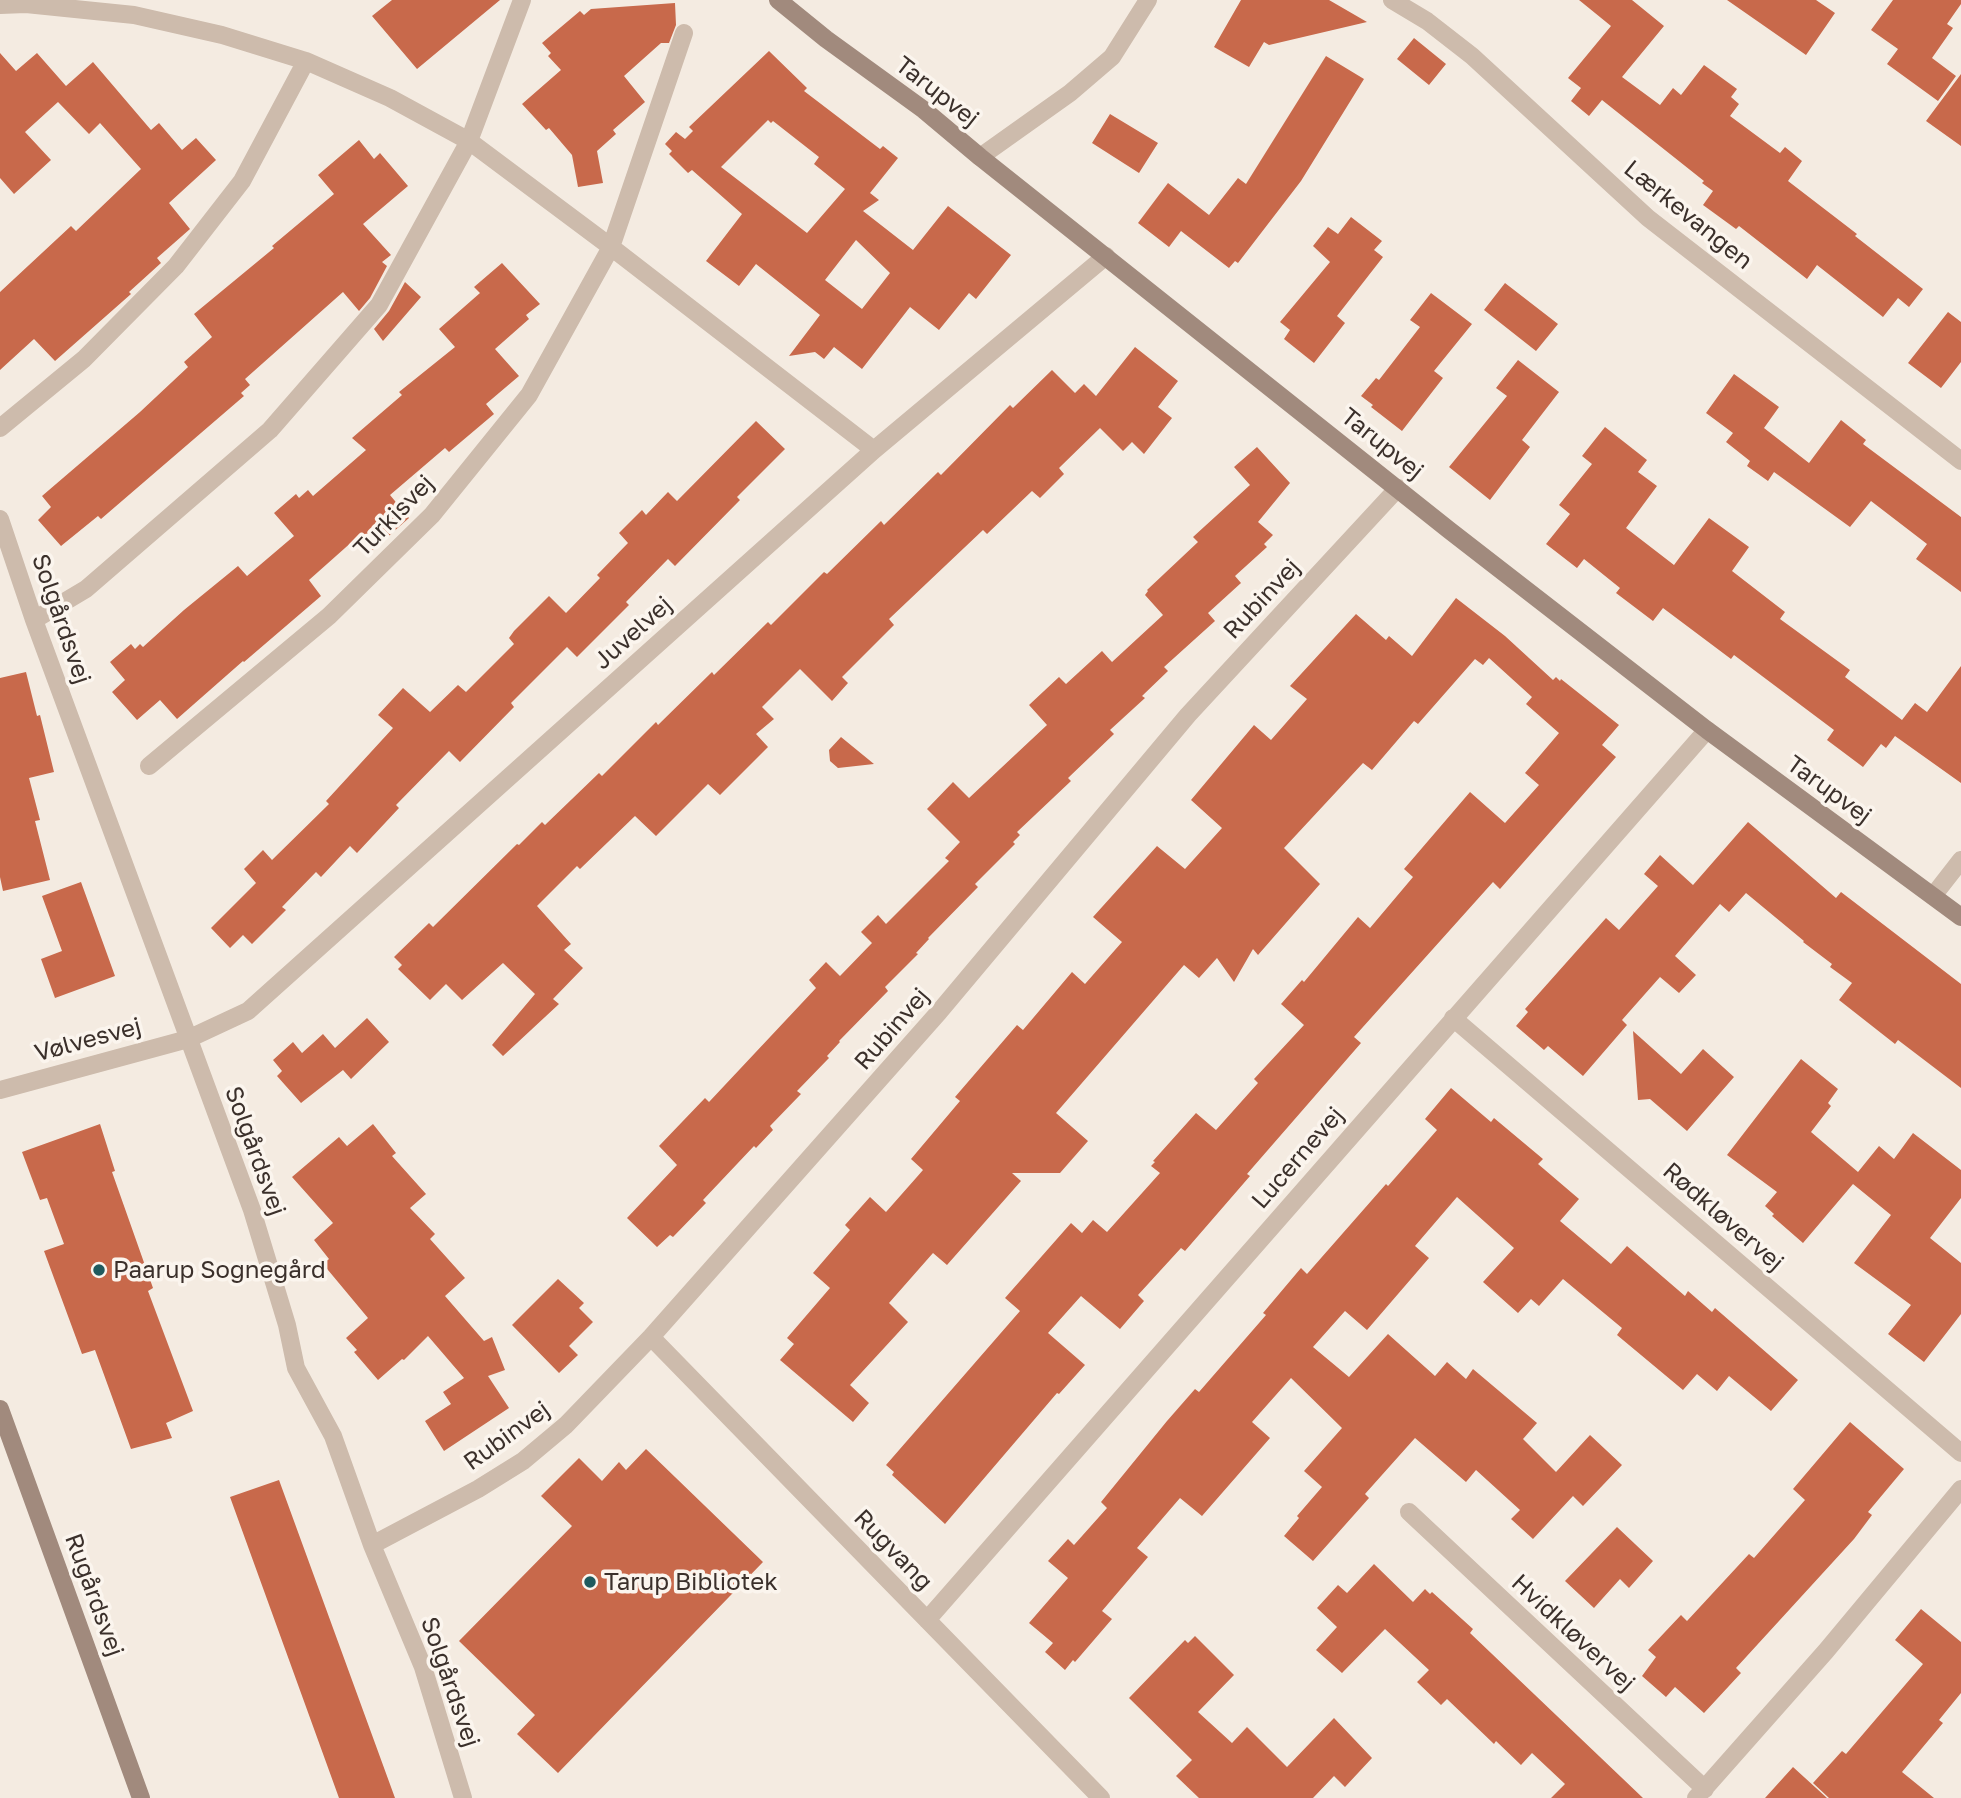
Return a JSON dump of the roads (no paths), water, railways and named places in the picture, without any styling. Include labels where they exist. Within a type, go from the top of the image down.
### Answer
[{"type":"street","points":[[34,620],[86,589],[270,430],[379,305],[469,141],[522,0]]},
{"type":"street","name":"Tarupvej","points":[[778,0],[826,39],[924,110],[1707,730],[1961,917]]},
{"type":"street","points":[[980,157],[1070,93],[1112,57],[1148,0]]},
{"type":"street","name":"Lærkevangen","points":[[1392,0],[1427,21],[1472,56],[1647,218],[1961,461]]},
{"type":"street","points":[[0,5],[26,2],[134,15],[222,35],[306,61],[390,98],[469,141],[874,450]]},
{"type":"street","name":"Turkisvej","points":[[149,766],[329,616],[432,515],[529,395],[611,247],[684,33]]},
{"type":"street","points":[[0,428],[84,359],[176,265],[242,181],[306,61]]},
{"type":"street","name":"Juvelvej","points":[[188,1039],[248,1011],[874,450],[1106,256]]},
{"type":"street","name":"Rubinvej","points":[[372,1545],[478,1489],[523,1461],[566,1424],[651,1337],[939,1012],[1188,715],[1398,488]]},
{"type":"street","name":"Solgårdsvej","points":[[0,519],[34,620],[252,1210],[287,1325],[296,1368],[333,1436],[372,1545],[423,1667],[463,1798]]},
{"type":"street","name":"Lucernevej","points":[[927,1619],[1707,730]]},
{"type":"street","points":[[1933,896],[1961,860]]},
{"type":"street","name":"Rødkløvervej","points":[[1453,1018],[1961,1453]]},
{"type":"street","name":"Vølvesvej","points":[[0,1090],[188,1039]]},
{"type":"street","name":"Rugvang","points":[[651,1337],[1101,1798]]},
{"type":"street","name":"Rugårdsvej","points":[[0,1409],[141,1798]]},
{"type":"street","name":"Hvidkløvervej","points":[[1409,1512],[1701,1793],[1826,1651],[1961,1489]]},
{"type":"place","name":"Paarup Sognegård","points":[[99,1270]]},
{"type":"place","name":"Tarup Bibliotek","points":[[590,1582]]}]
